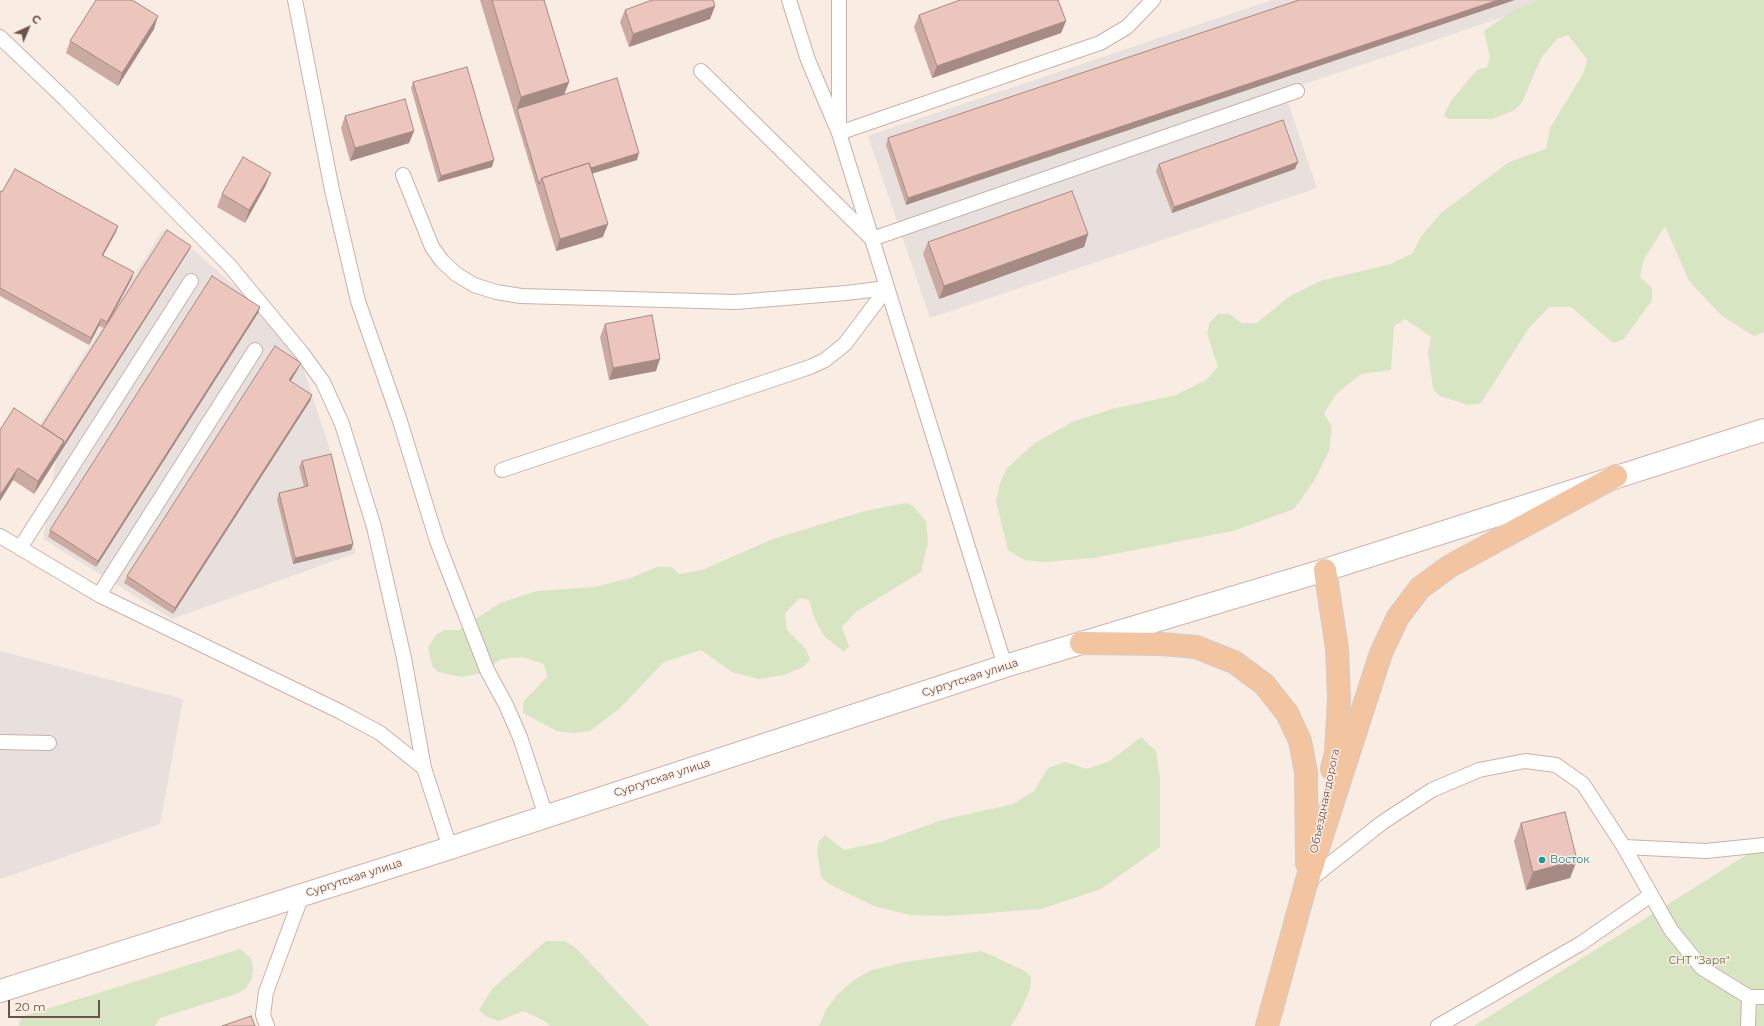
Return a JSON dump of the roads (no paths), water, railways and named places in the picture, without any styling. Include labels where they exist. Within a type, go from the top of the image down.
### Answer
[{"type":"main road","name":"Сургутская улица","points":[[0,991],[450,848],[1005,666],[1325,570],[1764,430]]},
{"type":"main road","points":[[1307,882],[1381,653],[1398,616],[1420,588],[1450,566],[1616,476]]},
{"type":"main road","name":"Объездная дорога","points":[[1267,1026],[1307,882],[1336,753],[1339,698],[1337,648],[1325,570]]},
{"type":"main road","points":[[1081,643],[1161,644],[1196,647],[1234,662],[1264,684],[1287,713],[1300,741],[1306,772],[1307,882]]},
{"type":"lane","points":[[295,0],[332,190],[358,301],[399,418],[437,541],[487,670],[506,705],[520,737],[546,816]]},
{"type":"lane","points":[[789,0],[808,60],[839,133],[1005,666]]},
{"type":"lane","points":[[839,133],[840,0]]},
{"type":"lane","points":[[839,133],[1100,43],[1127,27],[1153,0]]},
{"type":"lane","points":[[0,37],[65,99],[229,265],[302,353],[323,382],[342,424],[374,527],[404,658],[424,768],[450,848]]},
{"type":"lane","points":[[701,71],[872,239]]},
{"type":"lane","points":[[872,239],[1297,91]]},
{"type":"lane","points":[[402,175],[432,247],[442,261],[456,274],[468,281],[496,292],[521,296],[736,302],[846,294],[887,288]]},
{"type":"lane","points":[[20,548],[191,281]]},
{"type":"lane","points":[[502,470],[810,367],[825,360],[845,344],[887,288]]},
{"type":"lane","points":[[99,595],[255,350]]},
{"type":"lane","points":[[0,536],[99,595],[341,712],[380,733],[424,768]]},
{"type":"lane","points":[[0,742],[49,743]]},
{"type":"lane","points":[[1307,882],[1383,822],[1432,790],[1480,770],[1525,761],[1556,765],[1583,784],[1624,847],[1671,930],[1702,968],[1749,997],[1764,997]]},
{"type":"lane","points":[[1624,847],[1706,851],[1764,845]]},
{"type":"lane","points":[[260,1020],[266,992],[302,895]]},
{"type":"lane","points":[[1438,1026],[1580,944],[1651,895]]},
{"type":"lane","points":[[1748,1026],[1749,997]]},
{"type":"place","name":"Восток","points":[[1542,860]]},
{"type":"park label","name":"СНТ \"Заря\"","points":[[1699,961]]}]
